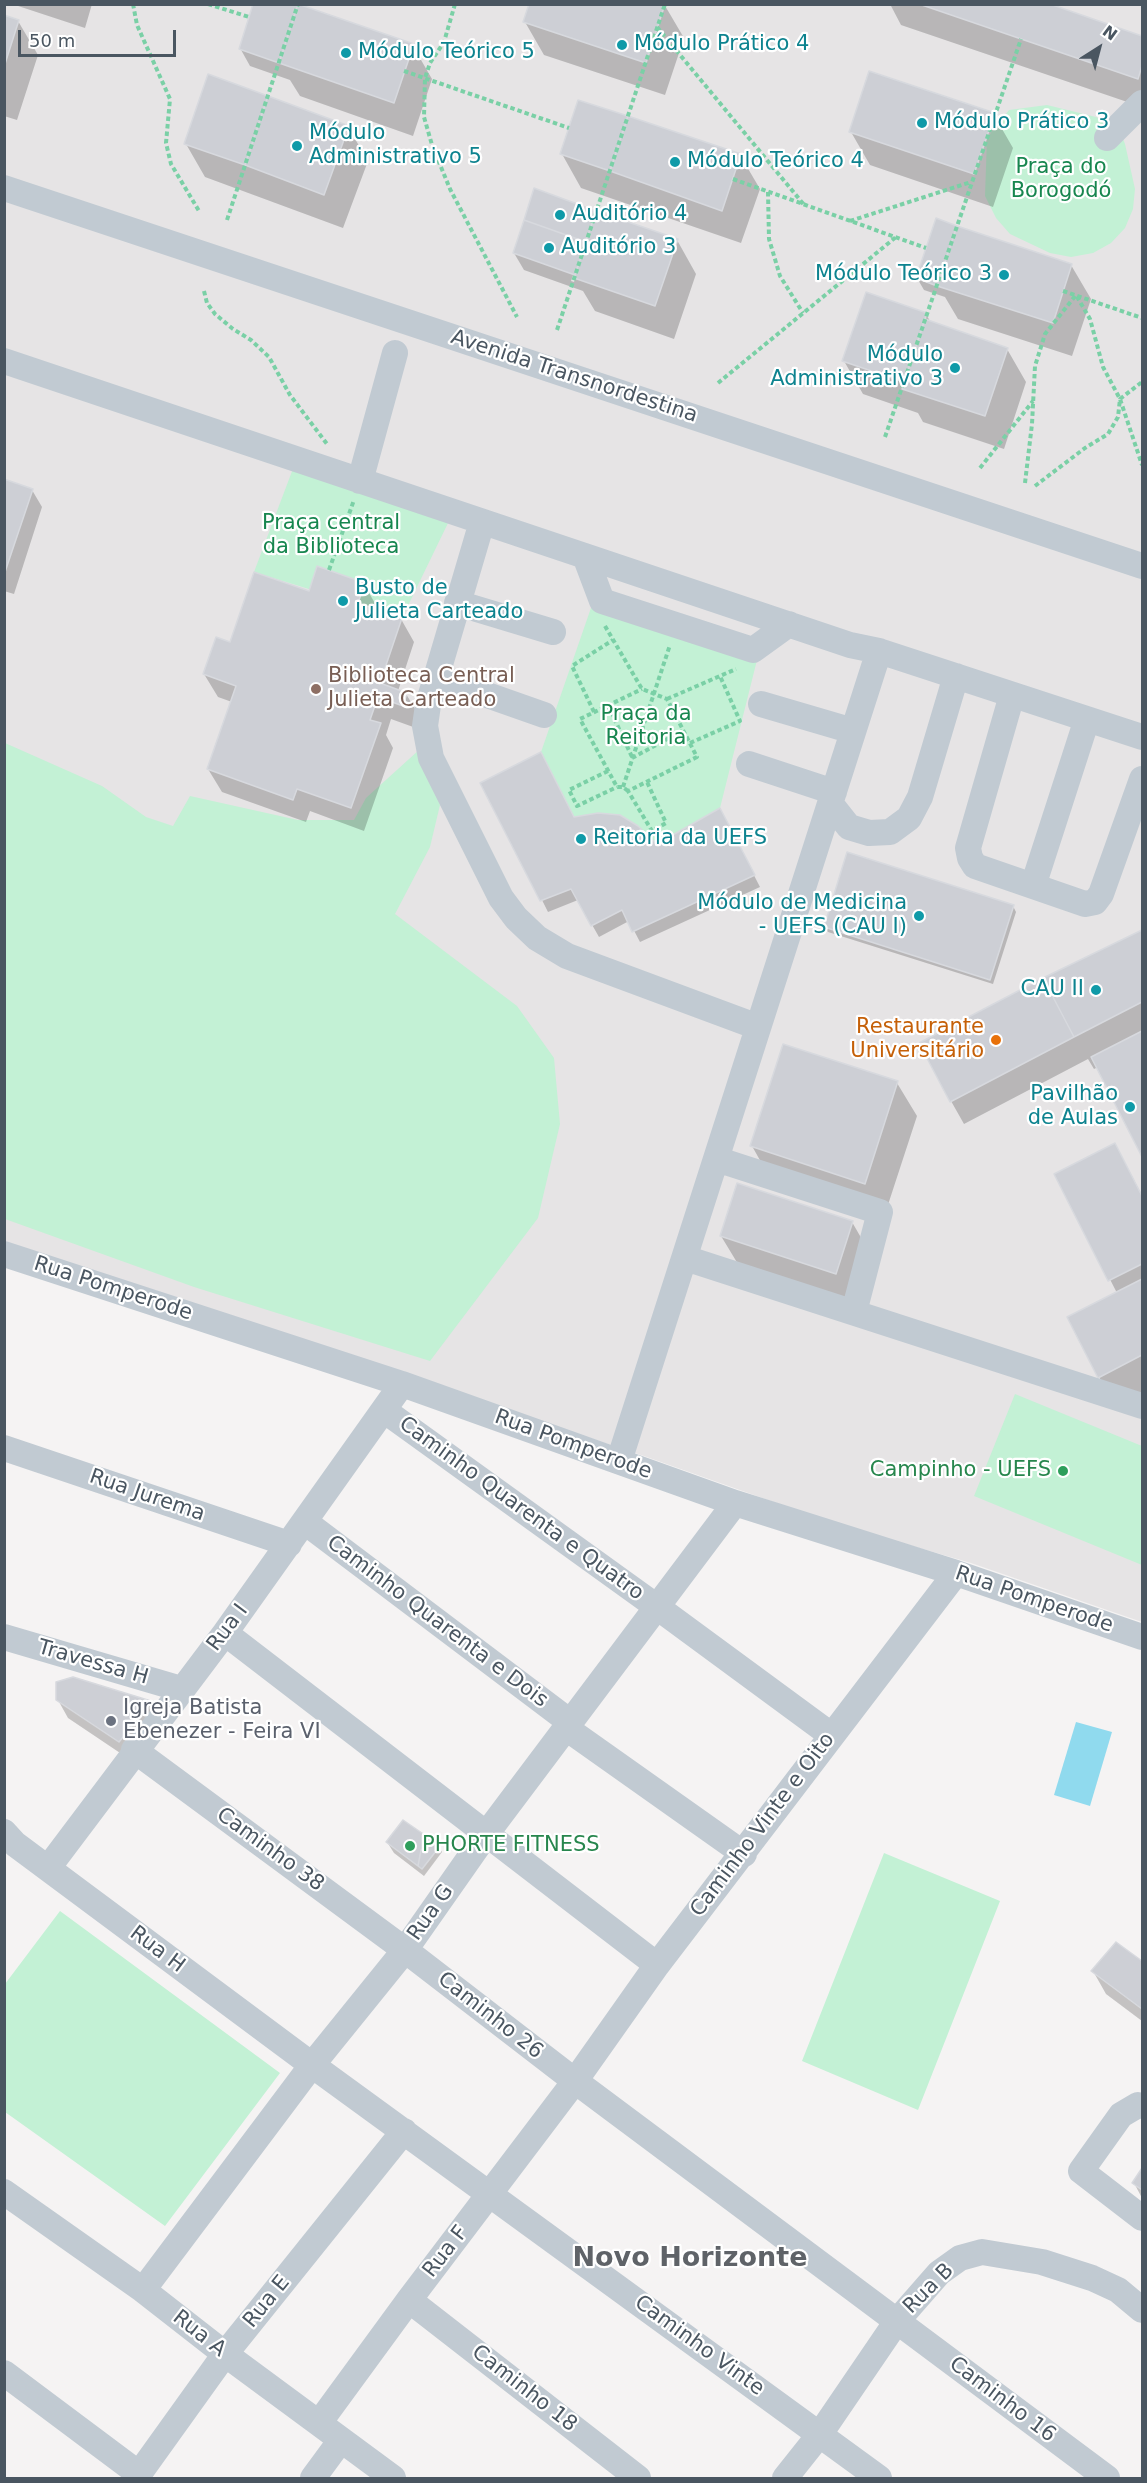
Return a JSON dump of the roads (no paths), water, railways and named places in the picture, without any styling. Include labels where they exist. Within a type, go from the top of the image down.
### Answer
[{"type":"street","points":[[1107,138],[1143,103]]},
{"type":"street","name":"Avenida Transnordestina","points":[[4,188],[1143,566]]},
{"type":"street","points":[[360,481],[394,353]]},
{"type":"street","points":[[4,361],[850,645],[879,651],[1143,737]]},
{"type":"street","points":[[482,522],[436,677],[424,726],[431,758],[501,898],[516,918],[537,938],[567,956],[758,1027]]},
{"type":"street","points":[[585,556],[602,601],[753,650],[789,624]]},
{"type":"street","points":[[458,603],[553,632]]},
{"type":"street","points":[[621,1456],[879,651]]},
{"type":"street","points":[[749,764],[832,797],[849,827],[869,833],[890,832],[909,818],[920,797],[956,676]]},
{"type":"street","points":[[436,677],[544,715]]},
{"type":"street","points":[[1012,695],[968,848],[975,866],[1085,904],[1095,902],[1101,894],[1143,779]]},
{"type":"street","points":[[761,704],[853,731]]},
{"type":"street","points":[[1033,886],[1087,719]]},
{"type":"street","points":[[716,1159],[880,1212],[854,1312]]},
{"type":"street","name":"Rua Pomperode","points":[[4,1254],[621,1456],[735,1503],[956,1573],[1143,1636]]},
{"type":"street","points":[[685,1258],[1143,1406]]},
{"type":"street","name":"Rua I","points":[[48,1868],[134,1750],[225,1633],[402,1384]]},
{"type":"street","name":"Caminho Quarenta e Quatro","points":[[385,1411],[657,1606],[831,1735]]},
{"type":"street","name":"Rua Jurema","points":[[4,1448],[289,1544]]},
{"type":"street","name":"Rua G","points":[[142,2290],[312,2065],[405,1950],[487,1833],[735,1503]]},
{"type":"street","name":"Caminho Quarenta e Dois","points":[[305,1522],[568,1725],[744,1854]]},
{"type":"street","name":"Caminho Vinte e Oito","points":[[575,2081],[657,1965],[744,1854],[831,1735],[956,1573]]},
{"type":"street","points":[[225,1633],[657,1965]]},
{"type":"street","name":"Travessa H","points":[[4,1637],[181,1689]]},
{"type":"street","name":"Caminho 38","points":[[134,1750],[405,1950]]},
{"type":"street","name":"Rua H","points":[[4,1832],[15,1844],[404,2132]]},
{"type":"street","name":"Caminho 26","points":[[405,1950],[575,2081],[897,2321]]},
{"type":"street","name":"Rua F","points":[[319,2423],[575,2081]]},
{"type":"street","points":[[1143,2106],[1138,2105],[1121,2115],[1081,2171],[1143,2218]]},
{"type":"street","name":"Caminho Vinte","points":[[404,2132],[879,2478]]},
{"type":"street","name":"Rua E","points":[[137,2476],[225,2354],[404,2132]]},
{"type":"street","name":"Rua A","points":[[4,2192],[142,2290],[393,2478]]},
{"type":"street","name":"Rua B","points":[[785,2478],[820,2434],[897,2321],[939,2273],[960,2259],[982,2253],[1041,2262],[1092,2278],[1118,2290],[1143,2310]]},
{"type":"street","name":"Caminho 18","points":[[409,2300],[638,2478]]},
{"type":"street","name":"Caminho 16","points":[[897,2321],[1107,2478]]},
{"type":"street","points":[[4,2373],[137,2476]]},
{"type":"street","points":[[313,2478],[341,2440]]},
{"type":"water","points":[[1076,1722],[1112,1732],[1090,1806],[1054,1795]]},
{"type":"place","name":"Módulo Prático 4","points":[[622,45]]},
{"type":"place","name":"Módulo Teórico 5","points":[[346,53]]},
{"type":"place","name":"Módulo Prático 3","points":[[922,123]]},
{"type":"place","name":"Módulo Administrativo 5","points":[[297,146]]},
{"type":"place","name":"Módulo Teórico 4","points":[[675,162]]},
{"type":"place","name":"Auditório 4","points":[[560,215]]},
{"type":"place","name":"Auditório 3","points":[[549,248]]},
{"type":"place","name":"Módulo Teórico 3","points":[[1004,275]]},
{"type":"place","name":"Módulo Administrativo 3","points":[[955,368]]},
{"type":"place","name":"Busto de Julieta Carteado","points":[[343,601]]},
{"type":"place","name":"Biblioteca Central Julieta Carteado","points":[[316,689]]},
{"type":"place","name":"Reitoria da UEFS","points":[[581,839]]},
{"type":"place","name":"Módulo de Medicina - UEFS (CAU I)","points":[[919,916]]},
{"type":"place","name":"CAU II","points":[[1096,990]]},
{"type":"place","name":"Restaurante Universitário","points":[[996,1040]]},
{"type":"place","name":"Pavilhão de Aulas","points":[[1130,1107]]},
{"type":"place","name":"Campinho - UEFS","points":[[1063,1471]]},
{"type":"place","name":"Igreja Batista Ebenezer - Feira VI","points":[[111,1721]]},
{"type":"place","name":"PHORTE FITNESS","points":[[410,1846]]},
{"type":"district","name":"Novo Horizonte","points":[[690,2259]]},
{"type":"park label","name":"Praça do Borogodó","points":[[1061,180]]},
{"type":"park label","name":"Praça central da Biblioteca","points":[[331,536]]},
{"type":"park label","name":"Praça da Reitoria","points":[[646,727]]}]
